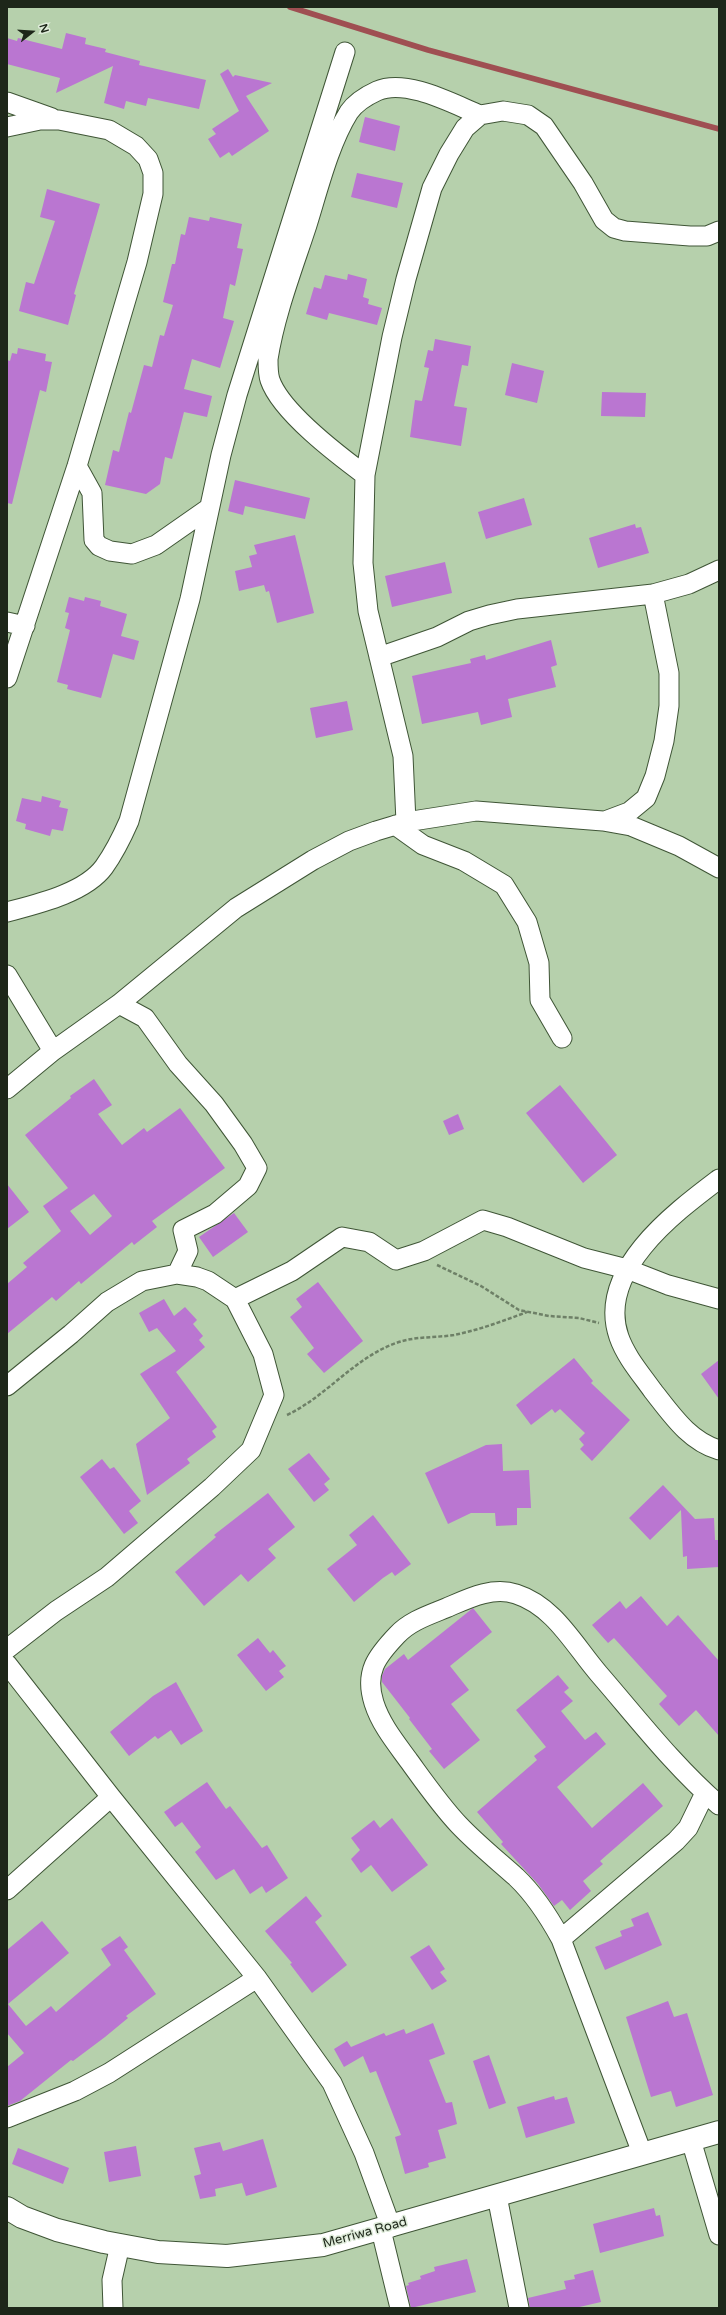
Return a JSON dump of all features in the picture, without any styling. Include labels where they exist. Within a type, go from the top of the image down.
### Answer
[{"type":"street","points":[[7,912],[64,894],[82,885],[103,869],[119,843],[129,821],[200,557],[209,508],[238,395],[345,52]]},
{"type":"street","points":[[365,475],[334,452],[289,408],[276,391],[270,379],[268,360],[280,311],[315,200],[334,143],[349,112],[360,99],[379,90],[393,86],[412,89],[480,115]]},
{"type":"street","points":[[7,102],[59,120],[109,130],[136,146],[148,159],[153,173],[153,194],[137,262],[77,466],[16,624],[7,678]]},
{"type":"street","points":[[562,1038],[540,1000],[539,963],[527,922],[504,885],[464,861],[423,845],[400,823],[404,756],[368,611],[363,563],[365,475],[392,337],[419,229],[432,188],[465,128],[480,115],[503,110],[528,115],[544,126],[583,183],[604,220],[614,228],[625,231],[690,236],[707,236],[719,232]]},
{"type":"street","points":[[7,127],[40,120],[59,120]]},
{"type":"street","points":[[77,466],[92,493],[94,540],[99,546],[110,551],[125,554],[145,550],[156,545],[209,508]]},
{"type":"street","points":[[379,657],[437,637],[469,621],[489,615],[517,609],[653,594],[689,584],[719,570]]},
{"type":"street","points":[[603,821],[629,812],[646,798],[655,776],[664,741],[669,706],[669,673],[653,594]]},
{"type":"street","points":[[7,1089],[53,1051],[119,1004],[236,908],[313,860],[349,841],[400,823],[476,812],[603,821],[631,826],[679,846],[719,868]]},
{"type":"street","points":[[7,975],[53,1051]]},
{"type":"street","points":[[119,1004],[145,1018],[178,1064],[214,1104],[243,1144],[257,1168],[248,1186],[215,1214],[183,1230],[188,1251],[177,1274]]},
{"type":"street","points":[[719,1179],[660,1228],[637,1253],[627,1269],[616,1302],[615,1314],[619,1337],[642,1376],[685,1430],[700,1444],[719,1450]]},
{"type":"street","points":[[235,1299],[292,1271],[342,1237],[369,1242],[396,1260],[412,1255],[477,1221],[487,1220],[584,1258],[627,1269],[668,1285],[719,1299]]},
{"type":"street","points":[[7,1386],[71,1334],[107,1302],[129,1287],[142,1281],[177,1274],[208,1280],[235,1299],[264,1354],[274,1395],[262,1428],[251,1450],[212,1487],[107,1577],[56,1611],[7,1649]]},
{"type":"street","points":[[561,1939],[676,1841],[712,1799],[685,1774],[585,1657],[557,1620],[533,1602],[515,1594],[495,1591],[466,1599],[425,1617],[399,1632],[379,1654],[372,1668],[371,1685],[374,1703],[389,1734],[459,1825],[517,1878],[548,1915],[561,1939],[642,2153]]},
{"type":"street","points":[[7,1664],[111,1797],[257,1978],[332,2083],[364,2153],[386,2228],[400,2308]]},
{"type":"street","points":[[7,1890],[111,1797]]},
{"type":"street","points":[[7,2118],[75,2091],[109,2073],[257,1978]]},
{"type":"street","name":"Merriwa Road","points":[[7,2208],[22,2217],[57,2230],[120,2245],[158,2252],[227,2256],[323,2245],[719,2132]]},
{"type":"street","points":[[691,2140],[719,2235]]},
{"type":"street","points":[[497,2196],[519,2308]]},
{"type":"street","points":[[113,2308],[112,2280],[120,2245]]},
{"type":"path","points":[[412,1255],[463,1277],[510,1305],[527,1312],[589,1319],[600,1324],[619,1337]]},
{"type":"path","points":[[262,1428],[306,1406],[364,1360],[396,1343],[419,1337],[452,1335],[527,1312]]},
{"type":"building","points":[[66,33],[86,38],[85,44],[106,49],[105,52],[140,61],[139,65],[206,80],[199,109],[148,98],[146,106],[126,101],[124,109],[104,103],[113,66],[56,93],[60,78],[7,64],[7,38],[17,41],[18,38],[62,49]]},
{"type":"building","points":[[228,69],[233,77],[235,75],[272,83],[246,96],[269,131],[232,156],[229,152],[220,158],[208,139],[216,134],[212,129],[239,111],[220,74]]},
{"type":"building","points":[[365,117],[400,126],[395,151],[359,142]]},
{"type":"building","points":[[357,173],[403,183],[397,208],[351,197]]},
{"type":"building","points":[[47,189],[100,204],[74,294],[76,295],[68,325],[19,311],[26,282],[34,284],[55,221],[40,217]]},
{"type":"building","points":[[189,217],[209,221],[210,217],[242,224],[237,248],[243,249],[235,286],[230,284],[223,318],[234,321],[220,368],[192,359],[184,389],[212,396],[207,417],[184,412],[172,459],[165,457],[160,484],[146,494],[105,485],[113,450],[119,452],[129,412],[131,413],[144,365],[152,367],[160,335],[164,336],[173,305],[163,302],[172,264],[175,264],[181,234],[185,235]]},
{"type":"building","points":[[348,274],[367,279],[363,297],[369,299],[368,304],[382,308],[377,325],[329,313],[327,320],[306,314],[314,287],[321,289],[325,275],[347,280]]},
{"type":"building","points":[[435,339],[471,346],[468,366],[462,365],[454,406],[467,408],[461,446],[410,437],[415,400],[422,401],[429,368],[424,367],[428,350],[433,351]]},
{"type":"building","points":[[18,348],[46,354],[45,361],[52,362],[46,392],[40,390],[12,504],[7,503],[7,360],[10,361],[12,353],[17,354]]},
{"type":"building","points":[[512,363],[544,371],[537,403],[505,395]]},
{"type":"building","points":[[602,392],[646,393],[645,417],[601,416]]},
{"type":"building","points":[[235,480],[310,498],[305,519],[245,506],[243,515],[228,511]]},
{"type":"building","points":[[524,498],[532,525],[486,539],[478,512]]},
{"type":"building","points":[[635,524],[636,528],[641,527],[649,553],[598,568],[589,538]]},
{"type":"building","points":[[295,535],[314,613],[277,623],[269,591],[266,592],[264,585],[239,591],[235,571],[252,567],[249,556],[257,554],[254,545]]},
{"type":"building","points":[[445,562],[452,593],[392,607],[385,576]]},
{"type":"building","points":[[69,597],[84,601],[85,597],[101,601],[100,606],[127,614],[121,636],[139,641],[134,660],[113,654],[101,698],[67,689],[68,685],[57,682],[70,630],[65,628],[69,613],[65,612]]},
{"type":"building","points":[[551,640],[557,665],[551,667],[556,687],[508,699],[512,717],[481,725],[478,712],[422,724],[412,676],[471,663],[470,659],[485,655],[486,660]]},
{"type":"building","points":[[347,701],[353,730],[316,738],[310,708]]},
{"type":"building","points":[[42,796],[61,801],[59,807],[68,809],[63,831],[52,829],[50,836],[25,829],[26,824],[16,821],[22,798],[41,802]]},
{"type":"building","points":[[94,1079],[112,1105],[98,1114],[122,1145],[144,1128],[147,1132],[180,1108],[225,1168],[152,1221],[157,1227],[134,1245],[132,1242],[81,1284],[79,1281],[56,1301],[52,1297],[7,1334],[7,1284],[27,1267],[23,1263],[61,1231],[43,1206],[68,1188],[25,1135],[71,1098],[70,1096]],"holes":[[[94,1194],[112,1216],[90,1235],[70,1211]]]},
{"type":"building","points":[[560,1085],[617,1155],[583,1183],[526,1113]]},
{"type":"building","points":[[458,1114],[464,1129],[449,1135],[443,1121]]},
{"type":"building","points":[[7,1184],[29,1212],[7,1229]]},
{"type":"building","points":[[234,1213],[248,1232],[213,1257],[199,1237]]},
{"type":"building","points":[[318,1282],[363,1341],[324,1373],[307,1354],[314,1348],[290,1317],[302,1307],[296,1299]]},
{"type":"building","points":[[164,1299],[174,1316],[185,1307],[197,1320],[193,1324],[203,1336],[199,1340],[205,1347],[176,1372],[217,1427],[212,1431],[216,1437],[187,1459],[190,1463],[147,1495],[136,1444],[170,1418],[140,1374],[176,1351],[157,1328],[149,1332],[139,1313]]},
{"type":"building","points":[[574,1358],[593,1381],[591,1383],[630,1420],[592,1461],[580,1449],[584,1445],[579,1439],[585,1433],[560,1409],[555,1413],[552,1409],[531,1425],[516,1405]]},
{"type":"building","points":[[719,1360],[719,1399],[701,1374]]},
{"type":"building","points":[[502,1444],[503,1471],[529,1470],[531,1508],[517,1508],[517,1525],[496,1526],[495,1513],[471,1513],[448,1524],[425,1473],[486,1445]]},
{"type":"building","points":[[309,1453],[330,1479],[324,1484],[329,1490],[314,1502],[288,1469]]},
{"type":"building","points":[[102,1459],[110,1469],[114,1467],[141,1501],[129,1511],[138,1523],[124,1534],[80,1477]]},
{"type":"building","points":[[663,1485],[695,1519],[714,1518],[715,1540],[719,1540],[719,1567],[687,1569],[687,1556],[683,1557],[681,1510],[650,1540],[629,1518]]},
{"type":"building","points":[[268,1493],[295,1527],[268,1549],[276,1558],[248,1582],[241,1574],[204,1606],[175,1572],[216,1537],[214,1535]]},
{"type":"building","points":[[373,1515],[411,1564],[395,1576],[392,1572],[383,1578],[354,1602],[327,1569],[357,1545],[349,1535]]},
{"type":"building","points":[[641,1596],[667,1626],[678,1615],[719,1661],[719,1736],[696,1710],[679,1726],[659,1704],[667,1696],[614,1638],[608,1643],[592,1625],[620,1601],[626,1609]]},
{"type":"building","points":[[473,1608],[492,1632],[450,1666],[469,1690],[451,1704],[480,1740],[444,1769],[429,1751],[432,1749],[409,1719],[410,1718],[382,1682],[382,1676],[385,1669],[404,1654],[408,1660]]},
{"type":"building","points":[[258,1638],[270,1653],[273,1650],[286,1666],[279,1671],[284,1677],[266,1691],[237,1655]]},
{"type":"building","points":[[558,1675],[569,1688],[564,1692],[573,1701],[561,1711],[585,1740],[596,1732],[606,1744],[557,1787],[592,1828],[643,1783],[663,1806],[600,1861],[603,1864],[583,1881],[591,1891],[570,1910],[562,1900],[554,1906],[538,1884],[501,1844],[503,1842],[477,1812],[537,1760],[534,1756],[546,1747],[516,1710]]},
{"type":"building","points":[[176,1682],[203,1731],[181,1745],[171,1730],[158,1739],[155,1736],[129,1756],[110,1732],[153,1696]]},
{"type":"building","points":[[207,1782],[226,1809],[230,1806],[262,1848],[267,1845],[288,1878],[266,1893],[262,1886],[250,1894],[234,1869],[216,1880],[195,1852],[201,1847],[182,1822],[175,1827],[164,1812]]},
{"type":"building","points":[[392,1818],[428,1865],[392,1892],[371,1865],[361,1873],[351,1859],[360,1850],[351,1838],[374,1820],[380,1828]]},
{"type":"building","points":[[306,1896],[322,1916],[315,1922],[347,1965],[312,1993],[290,1964],[292,1963],[265,1931]]},
{"type":"building","points":[[648,1912],[662,1945],[605,1970],[595,1947],[622,1936],[620,1931],[634,1926],[631,1919]]},
{"type":"building","points":[[42,1921],[69,1953],[8,2004],[26,2026],[51,2006],[56,2012],[111,1965],[101,1949],[120,1936],[128,1947],[124,1950],[156,1994],[126,2016],[128,2018],[105,2037],[73,2061],[71,2060],[20,2101],[7,2106],[7,2067],[24,2053],[7,2033],[7,1950]]},
{"type":"building","points":[[429,1945],[445,1969],[440,1972],[447,1981],[432,1990],[410,1957]]},
{"type":"building","points":[[668,2001],[674,2017],[687,2013],[713,2095],[676,2107],[671,2091],[651,2097],[626,2017]]},
{"type":"building","points":[[433,2023],[445,2054],[429,2060],[446,2103],[452,2102],[457,2124],[438,2130],[446,2158],[428,2163],[429,2167],[405,2174],[395,2137],[401,2135],[376,2071],[370,2073],[363,2056],[344,2067],[334,2049],[347,2041],[351,2047],[384,2033],[386,2036],[404,2029],[406,2034]]},
{"type":"building","points":[[489,2055],[506,2103],[489,2109],[473,2061]]},
{"type":"building","points":[[554,2096],[555,2100],[567,2097],[575,2123],[526,2138],[517,2107]]},
{"type":"building","points":[[263,2139],[277,2187],[246,2196],[242,2183],[215,2189],[216,2196],[200,2199],[194,2176],[201,2174],[194,2148],[220,2142],[223,2151]]},
{"type":"building","points":[[136,2146],[141,2176],[109,2182],[104,2152]]},
{"type":"building","points":[[18,2148],[69,2168],[63,2184],[12,2164]]},
{"type":"building","points":[[654,2208],[656,2216],[660,2215],[664,2236],[600,2253],[593,2224]]},
{"type":"building","points":[[467,2259],[476,2292],[411,2308],[406,2286],[409,2285],[408,2283],[421,2279],[420,2276],[435,2271],[434,2267]]},
{"type":"building","points":[[593,2270],[601,2302],[575,2308],[530,2308],[528,2298],[566,2289],[564,2281],[575,2279],[574,2275]]},
{"type":"waterway","points":[[290,7],[428,50],[719,129]]}]
